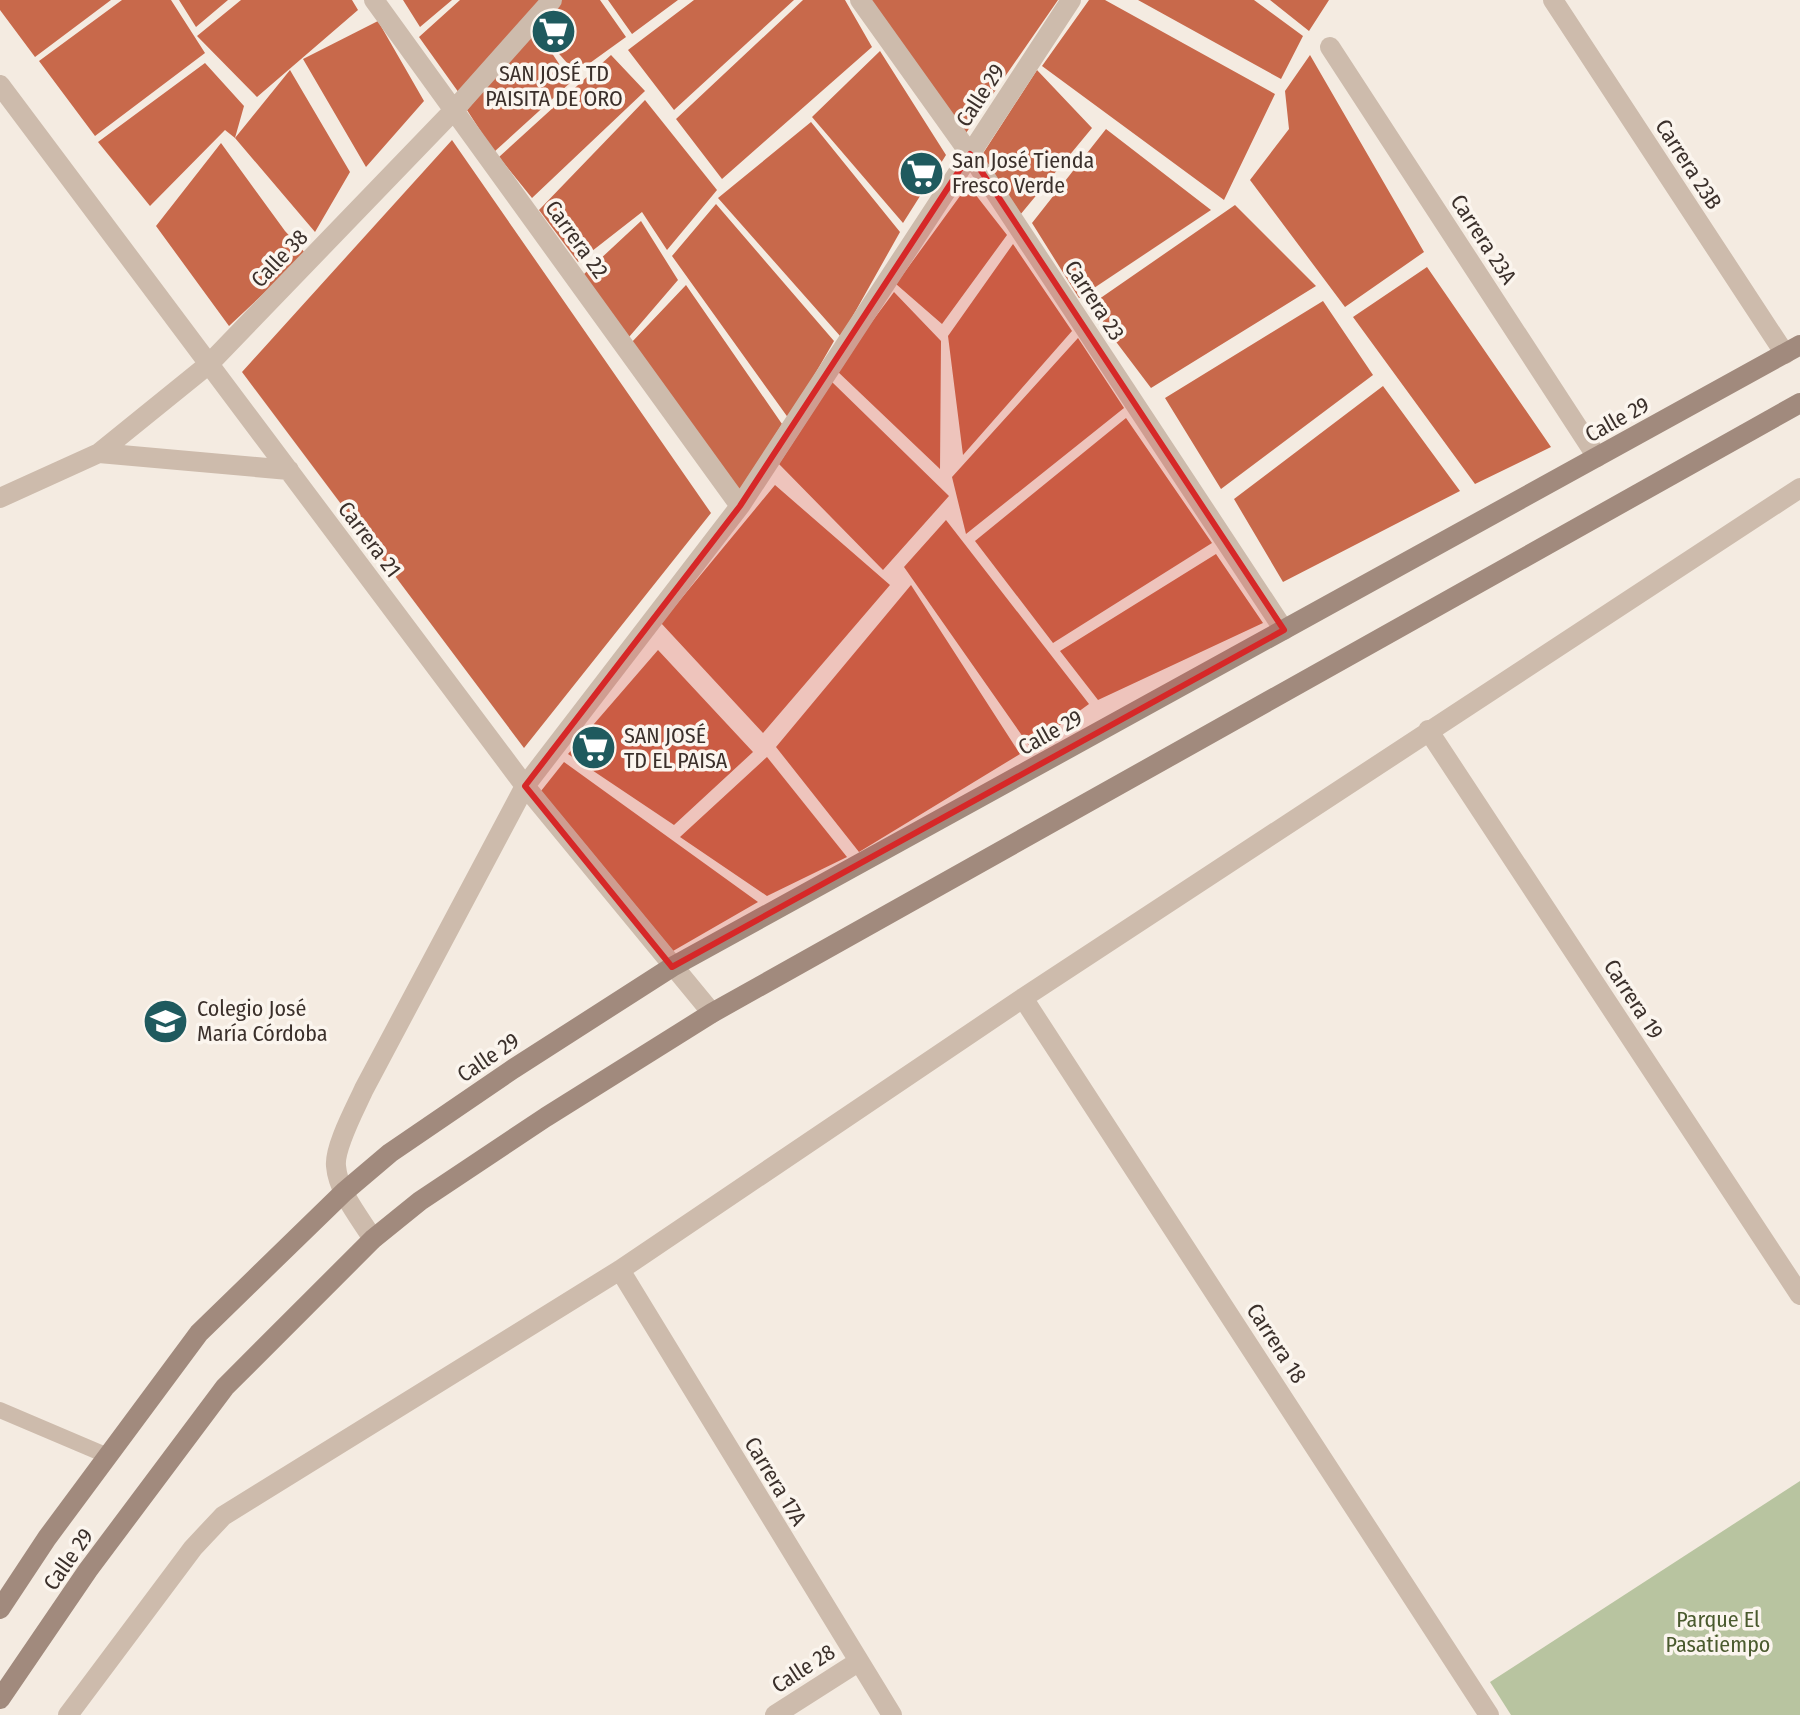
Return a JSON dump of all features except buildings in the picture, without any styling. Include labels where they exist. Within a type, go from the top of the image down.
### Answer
[{"type":"main road","name":"Calle 29","points":[[0,1609],[47,1538],[199,1333],[344,1192],[390,1153],[488,1085],[672,967],[1792,350]]},
{"type":"main road","name":"Calle 29","points":[[0,1699],[88,1570],[225,1387],[373,1239],[420,1201],[546,1117],[712,1013],[1800,403]]},
{"type":"street","name":"Carrera 22","points":[[374,0],[740,506]]},
{"type":"street","name":"Calle 38","points":[[0,498],[99,453],[209,364],[454,110],[552,0]]},
{"type":"street","name":"Carrera 23","points":[[860,0],[970,154],[1284,630]]},
{"type":"street","name":"Calle 29","points":[[373,1239],[344,1192],[335,1165],[345,1131],[364,1089],[525,786],[740,506],[1071,0]]},
{"type":"street","name":"Carrera 23B","points":[[1553,0],[1792,350]]},
{"type":"street","name":"Carrera 23A","points":[[1330,47],[1597,457]]},
{"type":"street","name":"Carrera 21","points":[[0,85],[525,786],[712,1013]]},
{"type":"street","points":[[99,453],[289,470]]},
{"type":"street","points":[[68,1715],[193,1548],[223,1516],[620,1270],[1023,998],[1800,488]]},
{"type":"street","name":"Carrera 19","points":[[1428,730],[1800,1295]]},
{"type":"street","name":"Carrera 18","points":[[1023,998],[1489,1715]]},
{"type":"street","name":"Carrera 17A","points":[[620,1270],[892,1715]]},
{"type":"street","name":"Calle 28","points":[[775,1715],[858,1662]]},
{"type":"lane","points":[[0,1410],[108,1456]]},
{"type":"highlighted area","points":[[970,154],[1284,630],[672,967],[525,786],[740,506]]},
{"type":"green space","name":"Parque El Pasatiempo","points":[[1800,1481],[1800,1715],[1511,1715],[1490,1682]]},
{"type":"place","name":"SAN JOSÉ TD PAISITA DE ORO","points":[[554,32]]},
{"type":"place","name":"San José Tienda Fresco Verde","points":[[921,173]]},
{"type":"place","name":"SAN JOSÉ TD EL PAISA","points":[[593,748]]},
{"type":"place","name":"Colegio José María Córdoba","points":[[166,1021]]}]
